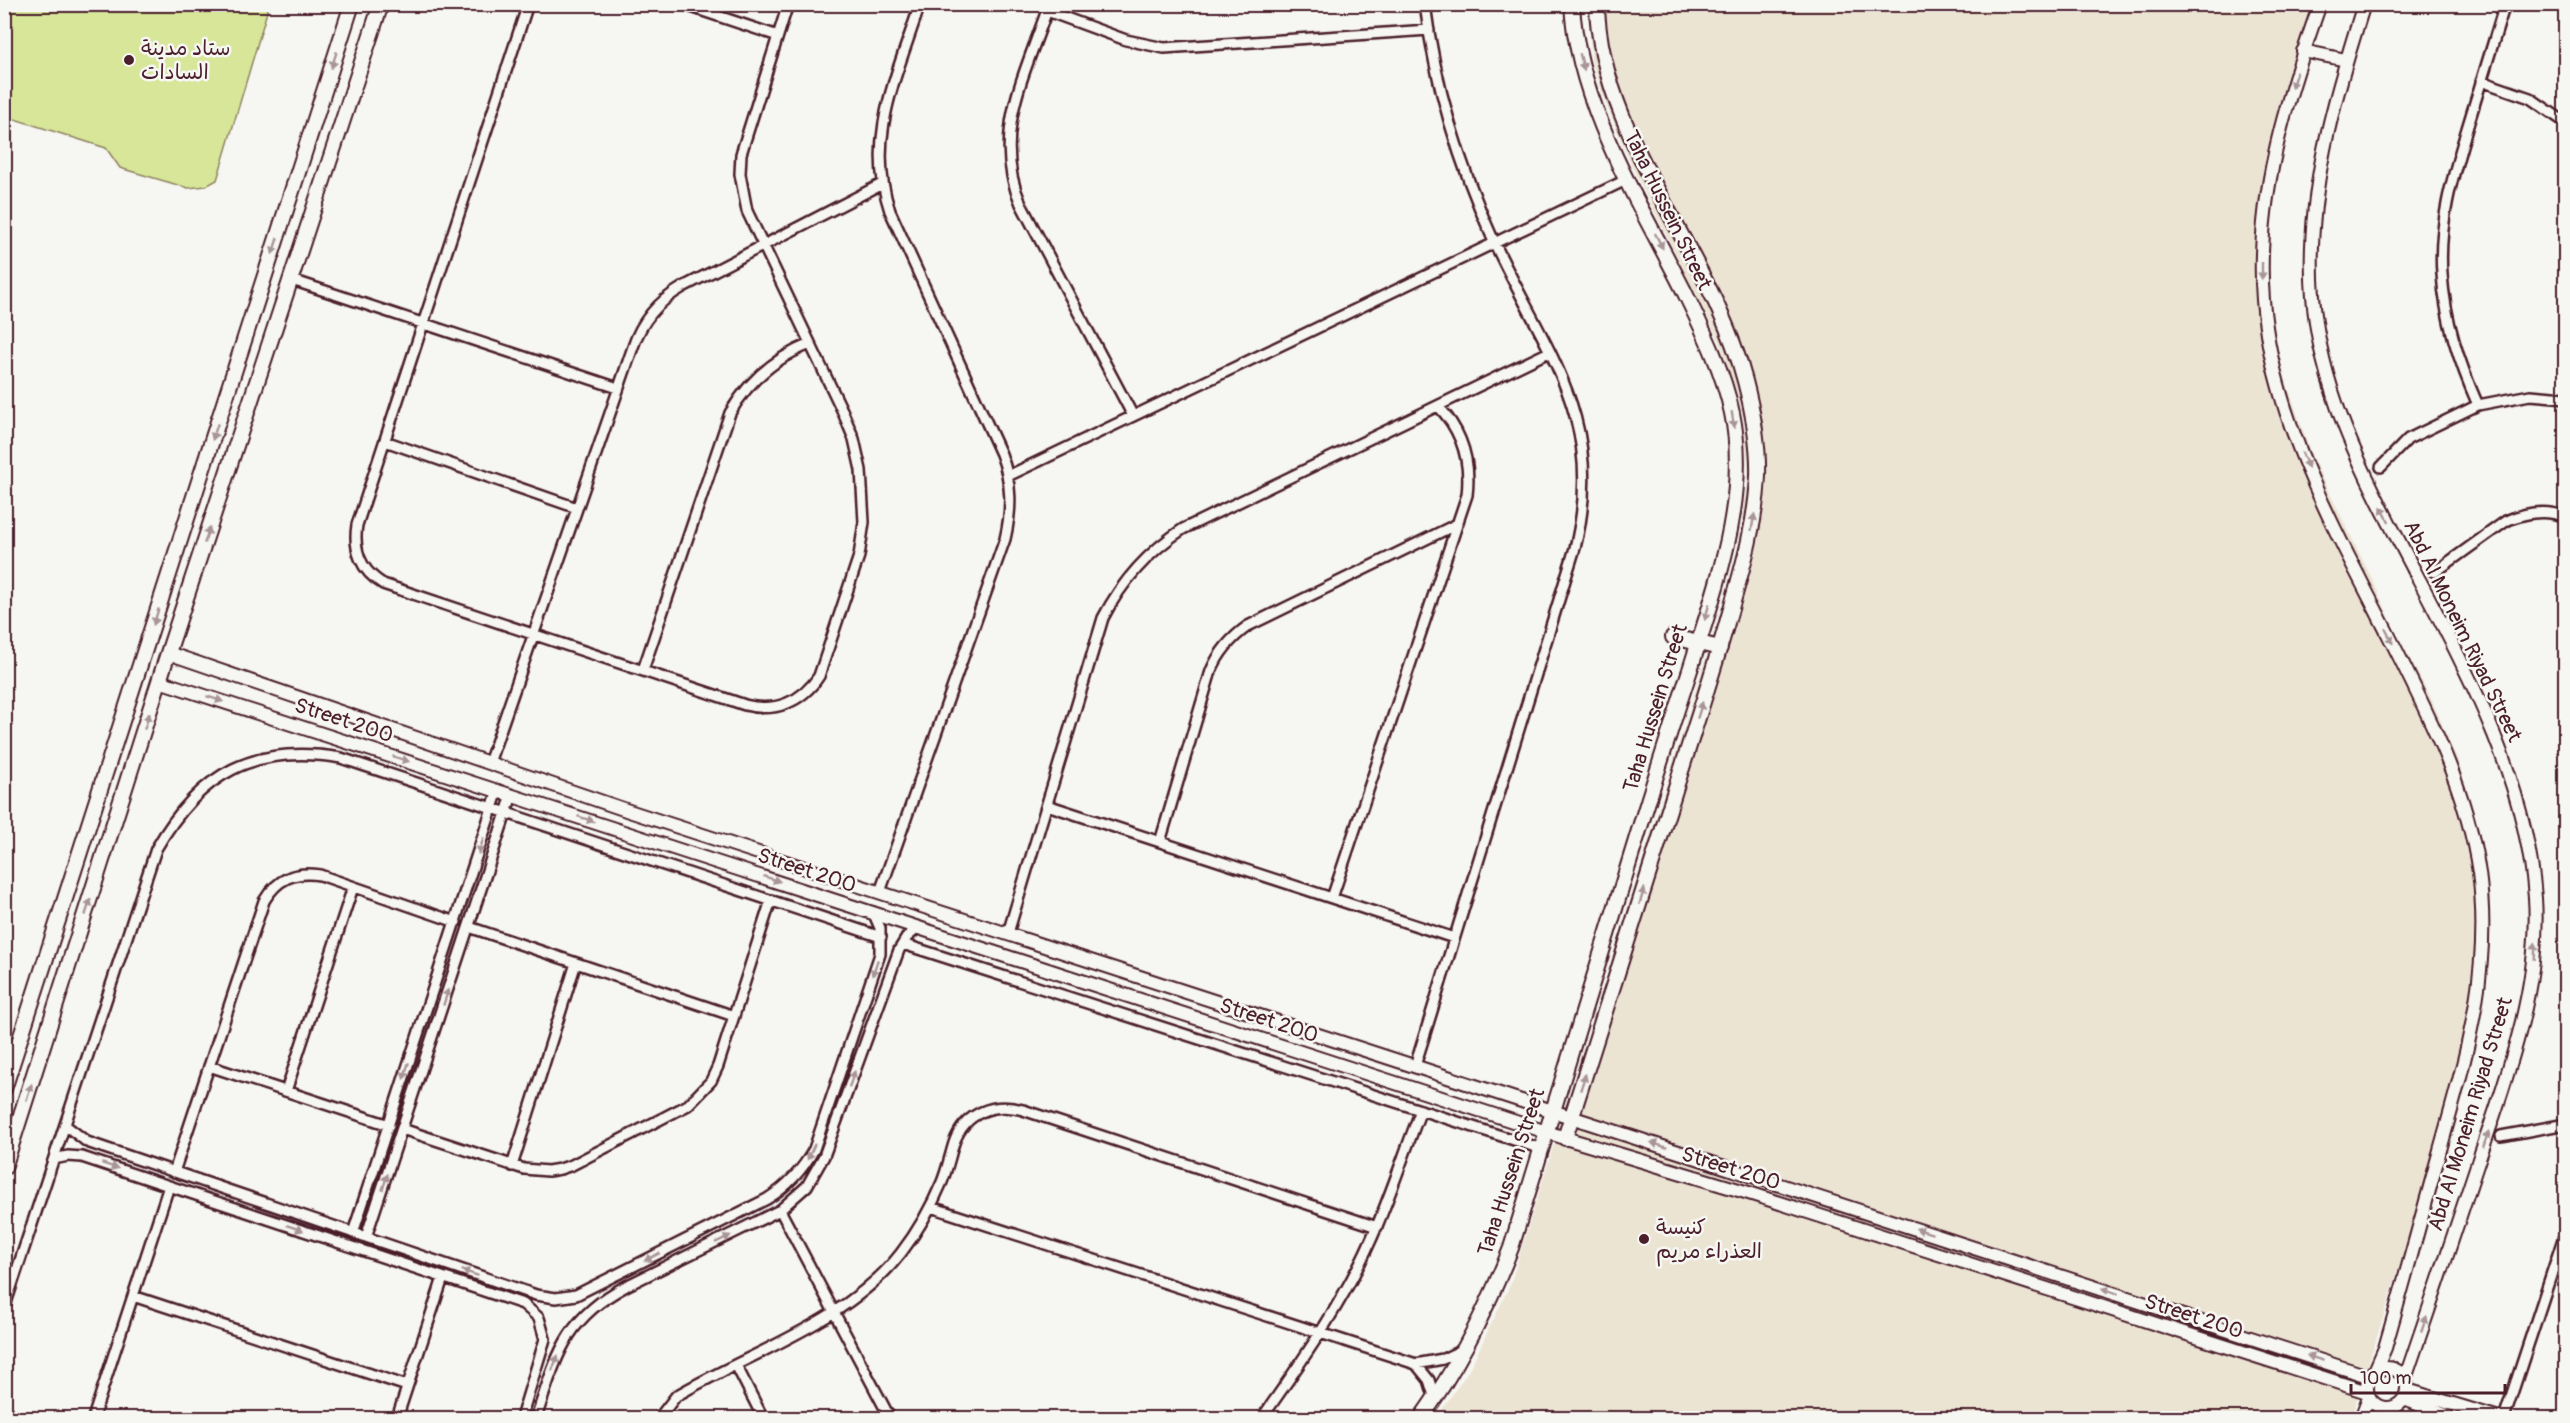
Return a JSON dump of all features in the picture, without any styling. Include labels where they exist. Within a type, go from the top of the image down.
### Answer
[{"type":"main road","points":[[4,1089],[352,4]]},
{"type":"main road","points":[[4,1168],[168,653],[381,4]]},
{"type":"main road","name":"Taha Hussein Street","points":[[1421,1419],[1467,1346],[1507,1259],[1698,643],[1732,515],[1737,454],[1732,412],[1719,370],[1702,327],[1628,179],[1600,117],[1579,49],[1572,4]]},
{"type":"main road","name":"Taha Hussein Street","points":[[1565,1138],[1720,648],[1745,559],[1757,493],[1757,455],[1747,386],[1737,354],[1716,305],[1640,152],[1616,96],[1602,52],[1598,4]]},
{"type":"main road","points":[[1673,637],[1720,648]]},
{"type":"street","points":[[528,4],[356,533],[357,549],[366,570],[383,584],[744,705],[761,708],[778,706],[795,700],[808,690],[819,676],[858,556],[864,505],[861,470],[854,439],[763,246],[744,199],[741,154],[788,4]]},
{"type":"street","points":[[681,4],[778,36]]},
{"type":"street","points":[[880,892],[1005,539],[1010,513],[1008,476],[1001,454],[890,210],[882,184],[879,157],[881,129],[920,4]]},
{"type":"street","points":[[1415,1066],[1575,548],[1582,516],[1585,473],[1579,427],[1569,392],[1495,243],[1446,115],[1425,4]]},
{"type":"street","name":"Abd Al Moneim Riyad Street","points":[[2320,4],[2303,51],[2278,135],[2265,213],[2263,302],[2274,364],[2291,424],[2323,501],[2420,698],[2453,772],[2473,838],[2482,907],[2481,976],[2470,1044],[2385,1348],[2372,1375]]},
{"type":"street","name":"Abd Al Moneim Riyad Street","points":[[2364,4],[2346,60],[2322,158],[2313,214],[2313,299],[2322,355],[2338,410],[2359,462],[2464,669],[2498,747],[2516,796],[2526,836],[2535,898],[2535,960],[2513,1054],[2406,1389]]},
{"type":"street","points":[[2478,405],[2466,377],[2449,324],[2441,246],[2448,194],[2505,4]]},
{"type":"street","points":[[1133,416],[1021,204],[1011,178],[1008,150],[1010,124],[1048,8],[1126,40],[1164,48],[1429,30]]},
{"type":"street","points":[[2303,51],[2346,60]]},
{"type":"street","points":[[2481,81],[2530,98],[2565,123]]},
{"type":"street","points":[[1008,476],[1628,179]]},
{"type":"street","points":[[489,763],[640,328],[662,300],[683,286],[882,184]]},
{"type":"street","points":[[292,280],[618,388]]},
{"type":"street","points":[[643,670],[730,413],[746,389],[764,370],[786,355],[810,344]]},
{"type":"street","points":[[1008,933],[1103,618],[1120,589],[1141,563],[1183,529],[1549,352]]},
{"type":"street","points":[[2381,467],[2408,439],[2478,405],[2530,395],[2565,398]]},
{"type":"street","points":[[1332,898],[1467,495],[1467,462],[1457,431],[1438,406]]},
{"type":"street","points":[[385,441],[577,508]]},
{"type":"street","points":[[2434,573],[2506,521],[2518,516],[2545,512],[2565,517]]},
{"type":"street","points":[[1160,842],[1211,671],[1232,638],[1248,626],[1457,524]]},
{"type":"street","name":"Street 200","points":[[168,653],[489,763],[880,892],[2372,1375]]},
{"type":"street","name":"Street 200","points":[[159,681],[1565,1138],[1752,1194],[2368,1394]]},
{"type":"street","points":[[4,1309],[156,849],[173,820],[196,794],[223,774],[251,762],[280,755],[311,753],[341,758],[881,937]]},
{"type":"street","points":[[353,1233],[498,790]]},
{"type":"street","points":[[366,1237],[512,795]]},
{"type":"street","points":[[1047,805],[1454,938]]},
{"type":"street","points":[[174,1172],[264,901],[271,889],[281,880],[307,873],[456,922]]},
{"type":"street","points":[[286,1091],[353,887]]},
{"type":"street","points":[[402,1130],[512,1166],[542,1171],[572,1165],[688,1105],[700,1094],[714,1073],[771,900]]},
{"type":"street","points":[[65,1125],[87,1142],[174,1172],[536,1295],[566,1297],[585,1291],[767,1200],[799,1173],[814,1149],[880,954],[881,937],[873,912]]},
{"type":"street","points":[[469,927],[734,1016]]},
{"type":"street","points":[[536,1419],[561,1347],[573,1328],[588,1311],[616,1292],[780,1210],[807,1186],[820,1163],[903,944],[919,927]]},
{"type":"street","points":[[903,944],[1542,1149]]},
{"type":"street","points":[[512,1166],[576,963]]},
{"type":"street","points":[[209,1066],[389,1125]]},
{"type":"street","points":[[660,1419],[676,1396],[833,1311],[857,1295],[886,1270],[916,1233],[931,1207],[946,1174],[960,1129],[982,1111],[995,1107],[1010,1106],[1377,1227]]},
{"type":"street","points":[[1262,1419],[1321,1335],[1377,1227],[1420,1110]]},
{"type":"street","points":[[2501,1136],[2565,1124]]},
{"type":"street","points":[[54,1159],[68,1156],[82,1157],[523,1304],[539,1318],[545,1339],[544,1349],[520,1419]]},
{"type":"street","points":[[93,1419],[169,1186]]},
{"type":"street","points":[[931,1207],[1416,1364],[1443,1359],[1467,1346]]},
{"type":"street","points":[[780,1210],[890,1419]]},
{"type":"street","points":[[2504,1419],[2565,1230]]},
{"type":"street","points":[[397,1419],[443,1278]]},
{"type":"street","points":[[133,1296],[408,1386]]},
{"type":"street","points":[[1416,1364],[1429,1380],[1435,1399]]},
{"type":"street","points":[[736,1365],[763,1419]]},
{"type":"street","points":[[2361,1419],[2372,1375],[2389,1368],[2398,1371],[2406,1389],[2453,1419]]},
{"type":"street","points":[[2368,1394],[2376,1405],[2389,1413],[2406,1389]]},
{"type":"street","points":[[2406,1389],[2499,1419]]},
{"type":"shaded area","points":[[1589,5],[2318,5],[2274,158],[2266,262],[2268,303],[2275,350],[2313,459],[2395,631],[2429,694],[2458,761],[2480,834],[2488,918],[2488,956],[2471,1043],[2351,1418],[1436,1418],[1469,1370],[1510,1285],[1737,558],[1749,478],[1745,427],[1740,403],[1720,342],[1633,169],[1606,104],[1591,59]]},
{"type":"green space","name":"ستاد مدينة السادات","points":[[5,4],[269,5],[217,180],[206,186],[188,188],[120,168],[106,148],[5,116]]},
{"type":"place","name":"ستاد مدينة السادات","points":[[129,60]]},
{"type":"place","name":"كنيسة العذراء مريم","points":[[1644,1239]]}]
